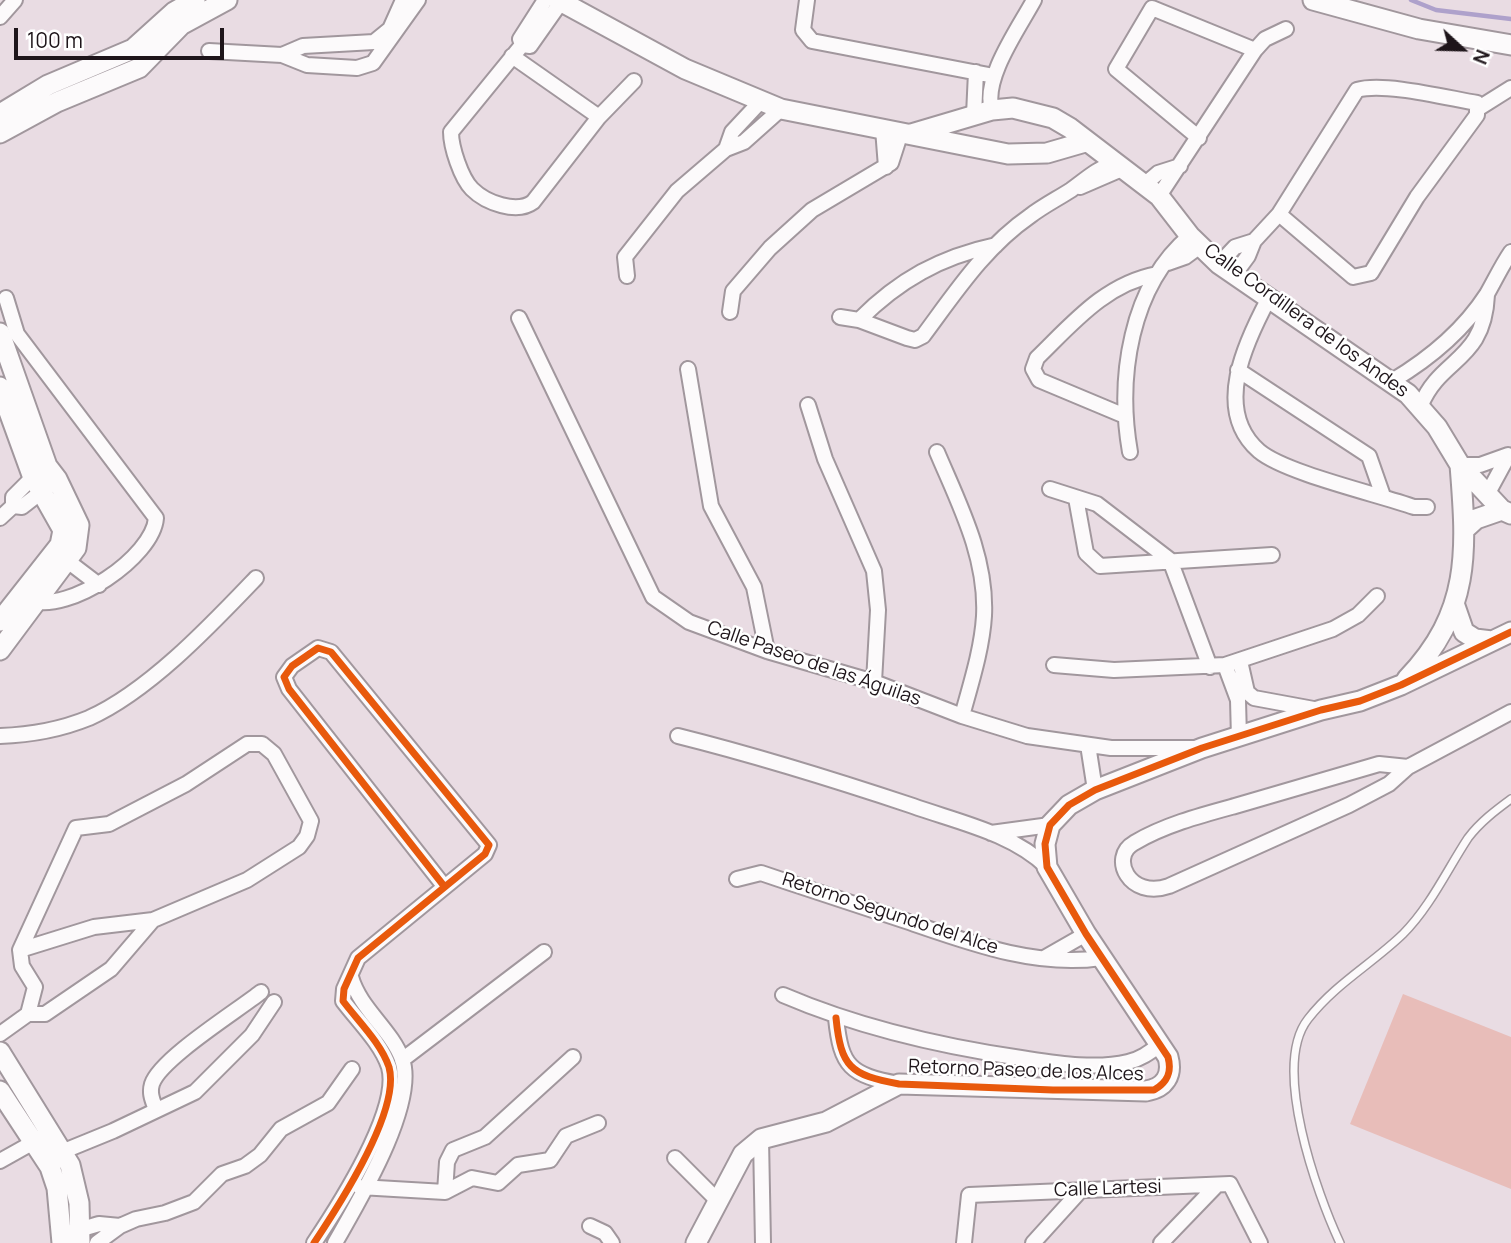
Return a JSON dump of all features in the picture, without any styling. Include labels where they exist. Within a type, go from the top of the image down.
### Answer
[{"type":"street","points":[[0,17],[15,0]]},
{"type":"street","points":[[0,114],[48,85],[133,49],[174,12],[195,0]]},
{"type":"street","points":[[0,133],[57,102],[139,68],[181,25],[227,0]]},
{"type":"street","points":[[282,55],[303,46],[374,42],[390,29],[403,0]]},
{"type":"street","points":[[209,51],[282,55],[307,65],[357,68],[373,63],[418,0]]},
{"type":"street","points":[[807,0],[803,30],[812,41],[995,76]]},
{"type":"street","points":[[969,147],[962,137],[989,97],[995,76],[1034,0]]},
{"type":"street","points":[[1313,0],[1419,29],[1511,45]]},
{"type":"street","points":[[555,1],[530,46],[517,50],[452,132],[451,141],[470,187],[481,196],[514,209],[525,208],[533,202],[599,117],[634,81]]},
{"type":"street","name":"Calle Cordillera de los Andes","points":[[555,1],[685,69],[781,109],[969,147],[1028,155],[1085,142]]},
{"type":"street","points":[[1199,138],[1116,69],[1152,8],[1255,50]]},
{"type":"street","points":[[1152,190],[1180,166],[1255,50],[1265,39],[1286,29]]},
{"type":"street","points":[[517,50],[599,117]]},
{"type":"street","points":[[976,72],[977,115]]},
{"type":"street","points":[[1227,269],[1236,247],[1254,242],[1279,214],[1357,90],[1365,88],[1408,92],[1476,103],[1479,108]]},
{"type":"street","points":[[1279,214],[1353,277],[1371,273],[1417,197],[1479,108],[1511,88]]},
{"type":"street","points":[[726,149],[732,132],[761,101]]},
{"type":"street","name":"Calle Cordillera de los Andes","points":[[898,132],[1013,108],[1053,118],[1152,190],[1195,241],[1227,269],[1392,381],[1421,405],[1460,466],[1507,512]]},
{"type":"street","points":[[627,276],[625,257],[677,191],[726,149],[744,142],[781,109]]},
{"type":"street","points":[[730,312],[733,291],[770,248],[812,210],[886,167],[895,157],[898,132]]},
{"type":"street","points":[[840,317],[859,320],[915,340],[923,336],[970,273],[1029,216],[1120,165]]},
{"type":"street","points":[[1130,452],[1125,416],[1125,379],[1131,343],[1142,307],[1157,274],[1168,262],[1185,257],[1195,241]]},
{"type":"street","points":[[859,320],[898,285],[935,263],[996,245]]},
{"type":"street","points":[[1392,381],[1426,358],[1460,328],[1487,293],[1511,252]]},
{"type":"street","points":[[1125,416],[1039,380],[1033,369],[1037,358],[1090,305],[1124,283],[1157,274]]},
{"type":"street","points":[[1421,405],[1427,390],[1441,374],[1467,354],[1476,339],[1484,318],[1487,293]]},
{"type":"street","points":[[0,621],[28,599],[59,601],[99,585],[149,540],[156,518],[17,334],[6,298]]},
{"type":"street","points":[[1275,302],[1248,340],[1238,370],[1238,414],[1245,432],[1258,450],[1282,464],[1414,507],[1427,508]]},
{"type":"street","name":"Calle Paseo de las Águilas","points":[[519,318],[653,597],[689,622],[767,650],[874,682],[962,716],[1027,736],[1088,745],[1202,748]]},
{"type":"street","points":[[0,333],[45,478]]},
{"type":"street","points":[[1426,358],[1441,374]]},
{"type":"street","points":[[688,369],[711,506],[754,587],[767,650]]},
{"type":"street","points":[[1238,370],[1369,456],[1383,496]]},
{"type":"street","points":[[0,387],[45,478],[79,525],[76,548],[61,556],[28,599],[0,650]]},
{"type":"street","points":[[808,405],[825,459],[874,571],[878,610],[874,682]]},
{"type":"street","points":[[937,452],[971,532],[984,597],[977,659],[962,716]]},
{"type":"street","points":[[1401,685],[1433,649],[1455,606],[1466,552],[1460,466],[1480,465],[1510,454]]},
{"type":"street","points":[[1488,493],[1510,454]]},
{"type":"street","points":[[0,517],[13,506],[13,497],[45,478]]},
{"type":"street","points":[[1050,489],[1097,504],[1170,560],[1210,667]]},
{"type":"street","points":[[1076,498],[1086,553],[1100,566],[1272,555]]},
{"type":"street","points":[[1465,529],[1476,519],[1507,512]]},
{"type":"street","points":[[61,556],[99,585]]},
{"type":"street","points":[[0,736],[26,735],[89,718],[144,683],[196,640],[256,578]]},
{"type":"street","points":[[1054,665],[1114,670],[1210,667],[1233,663],[1333,629],[1358,615],[1377,596]]},
{"type":"street","points":[[1455,606],[1464,632],[1475,639],[1492,641]]},
{"type":"street","points":[[1047,867],[1045,844],[1051,825],[1069,805],[1095,790],[1202,748],[1321,710],[1360,701],[1401,685],[1511,632]]},
{"type":"street","points":[[335,1243],[367,1187],[401,1102],[394,1054],[343,1001],[344,989],[358,958],[485,854],[489,845],[331,652],[318,648],[289,669],[284,677],[289,689],[444,886]]},
{"type":"street","points":[[1233,663],[1247,692],[1254,698],[1321,710]]},
{"type":"street","points":[[1233,663],[1239,738]]},
{"type":"street","points":[[1408,767],[1379,764],[1194,818],[1133,843],[1125,852],[1124,865],[1132,883],[1139,887],[1155,891],[1170,886],[1349,805],[1389,784],[1408,767],[1511,712]]},
{"type":"street","points":[[678,736],[778,761],[991,833],[1030,852],[1047,867]]},
{"type":"street","points":[[20,950],[94,927],[153,920],[247,880],[299,847],[307,836],[311,821],[274,754],[262,744],[247,744],[186,784],[108,824],[76,828],[20,950],[22,967],[35,987],[28,1014]]},
{"type":"street","points":[[1088,745],[1095,790]]},
{"type":"street","points":[[991,833],[1051,825]]},
{"type":"street","name":"Retorno Paseo de los Alces","points":[[836,1018],[839,1049],[853,1070],[899,1084],[1053,1090],[1154,1090],[1164,1084],[1169,1074],[1168,1056],[1101,958],[1047,867]]},
{"type":"street","name":"Retorno Segundo del Alce","points":[[737,879],[761,873],[976,944],[1044,958],[1072,961],[1101,958]]},
{"type":"street","points":[[0,1034],[28,1014],[45,1014],[111,970],[153,920]]},
{"type":"street","points":[[1044,958],[1086,934]]},
{"type":"street","points":[[314,1243],[351,1186],[389,1097],[394,1054],[544,952]]},
{"type":"street","points":[[156,1110],[151,1095],[158,1073],[186,1048],[261,992]]},
{"type":"street","name":"Retorno Paseo de los Alces","points":[[783,995],[836,1018],[967,1050],[1049,1062],[1127,1062],[1145,1056],[1161,1044]]},
{"type":"street","points":[[64,1151],[194,1092],[224,1066],[252,1035],[274,1002]]},
{"type":"street","points":[[0,1052],[64,1151],[76,1182],[68,1239]]},
{"type":"street","points":[[445,1192],[447,1162],[453,1150],[485,1137],[573,1057]]},
{"type":"street","points":[[68,1239],[184,1208],[194,1202],[222,1174],[245,1166],[260,1155],[281,1129],[328,1103],[352,1069]]},
{"type":"street","points":[[696,1243],[743,1154],[761,1139],[827,1122],[899,1084]]},
{"type":"street","points":[[0,1091],[50,1167],[68,1239]]},
{"type":"street","points":[[351,1186],[445,1192],[472,1178],[498,1183],[518,1165],[550,1160],[566,1136],[598,1123]]},
{"type":"street","points":[[5,1158],[48,1125]]},
{"type":"street","points":[[761,1139],[763,1243]]},
{"type":"street","points":[[675,1158],[717,1200]]},
{"type":"street","points":[[1161,1243],[1216,1185],[1230,1184],[1260,1243]]},
{"type":"street","name":"Calle Lartesi","points":[[964,1243],[969,1195],[1216,1185]]},
{"type":"street","points":[[1033,1243],[1081,1190]]},
{"type":"street","points":[[97,1243],[120,1226]]},
{"type":"street","points":[[590,1226],[605,1233],[612,1243]]},
{"type":"lane","points":[[1340,1243],[1311,1164],[1296,1101],[1293,1064],[1305,1021],[1342,982],[1403,934],[1444,879],[1469,837],[1487,817],[1511,799]]},
{"type":"shaded area","points":[[1403,994],[1511,1037],[1511,1189],[1350,1124]]},
{"type":"waterway","points":[[1411,0],[1436,10],[1511,19]]},
{"type":"cycle path","points":[[836,1018],[845,1058],[859,1072],[882,1081],[899,1084],[1053,1090],[1154,1090],[1163,1084],[1168,1076],[1168,1057],[1086,934],[1047,867],[1045,844],[1050,825],[1069,805],[1095,790],[1202,748],[1321,710],[1360,701],[1401,685],[1511,632]]},
{"type":"cycle path","points":[[314,1243],[365,1158],[386,1108],[390,1085],[389,1067],[385,1058],[343,1001],[344,989],[358,958],[485,854],[489,845],[331,652],[318,648],[292,666],[284,677],[289,689],[444,886]]}]
